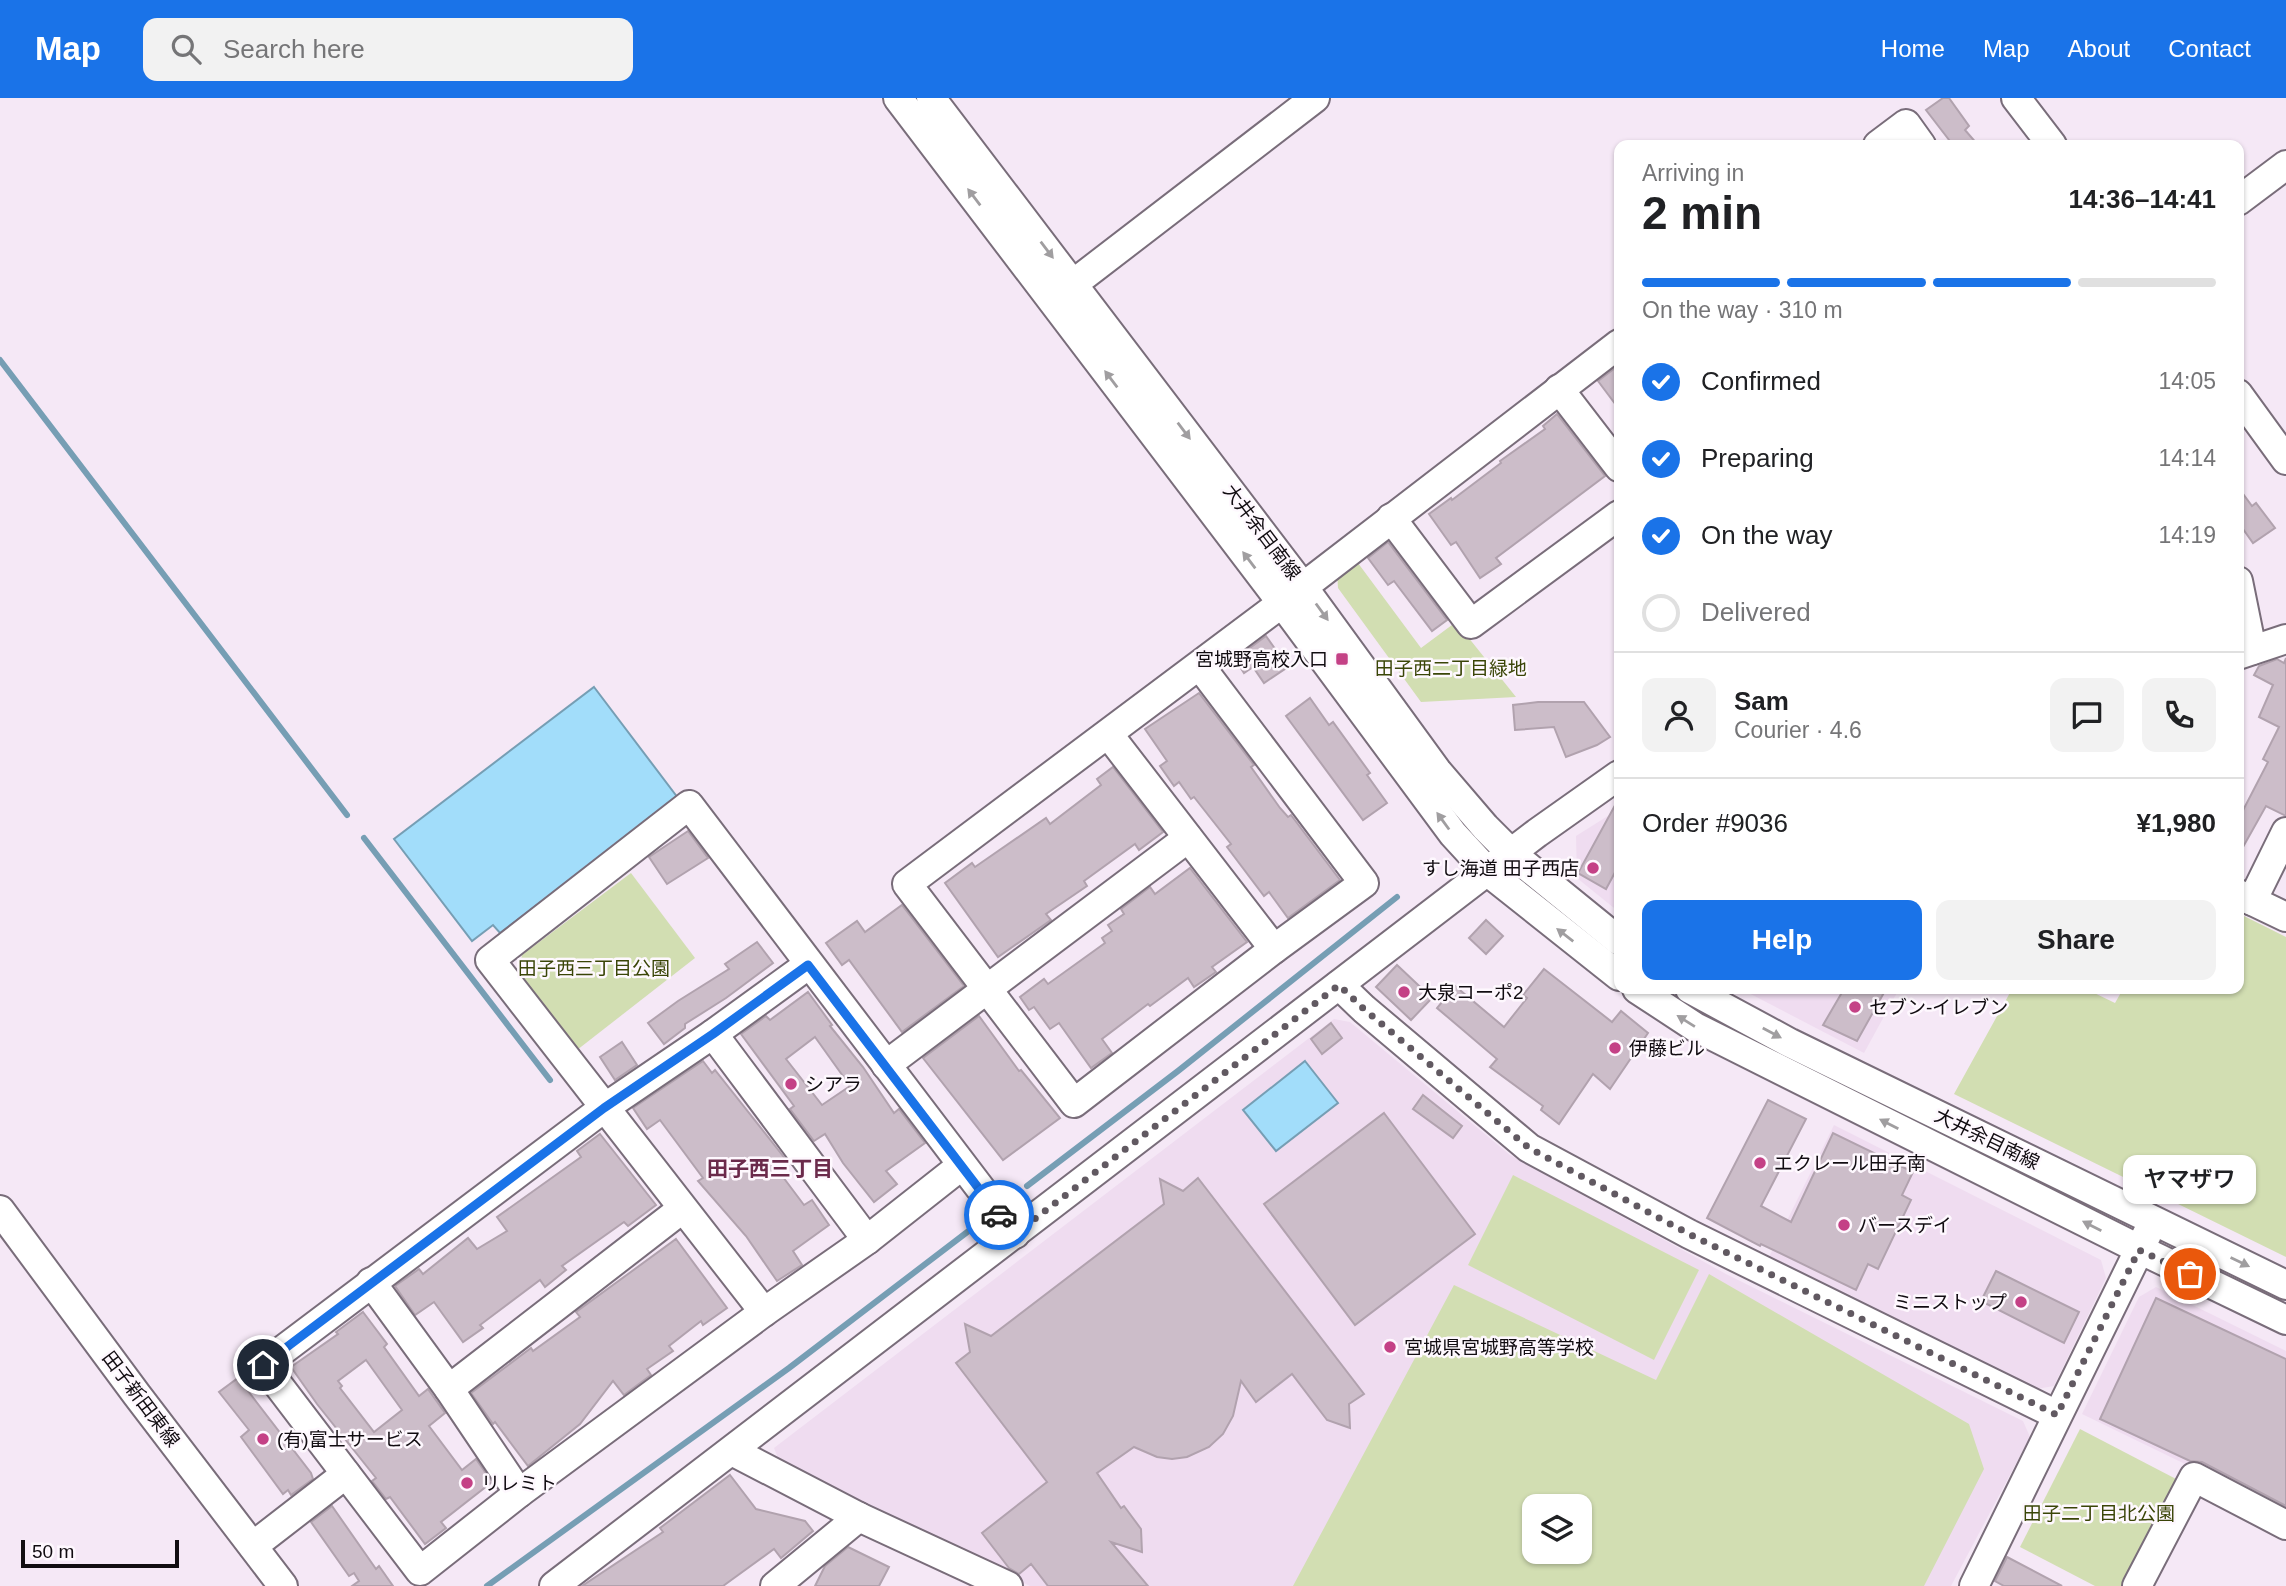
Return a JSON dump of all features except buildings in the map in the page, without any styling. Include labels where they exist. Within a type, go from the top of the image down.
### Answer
[{"type":"street","points":[[898,98],[1292,595],[1453,834],[1488,872],[1614,972]]},
{"type":"street","name":"大井余目南線","points":[[931,98],[1073,284],[1292,595],[1485,827],[1512,854],[1614,937]]},
{"type":"street","points":[[1073,284],[1315,98]]},
{"type":"street","points":[[2016,98],[2048,140]]},
{"type":"street","points":[[1885,140],[1906,124],[1918,140]]},
{"type":"street","points":[[2244,196],[2286,165]]},
{"type":"street","points":[[1199,666],[1364,883],[1074,1103],[907,884],[1109,735],[1614,348]]},
{"type":"street","points":[[1559,390],[1614,461]]},
{"type":"street","points":[[2244,402],[2286,460]]},
{"type":"street","points":[[1391,518],[1471,624],[1614,519]]},
{"type":"street","points":[[2245,653],[2286,639]]},
{"type":"street","points":[[1109,735],[1274,949]]},
{"type":"street","points":[[554,1586],[1339,985],[1614,779]]},
{"type":"street","points":[[764,1312],[490,960],[689,805],[1015,1234]]},
{"type":"street","points":[[2286,832],[2245,897],[2286,917]]},
{"type":"street","points":[[886,1065],[1188,838]]},
{"type":"street","points":[[808,965],[604,1108],[263,1365],[420,1571],[519,1493],[764,1312],[867,1240],[961,1166]]},
{"type":"street","points":[[1339,985],[1529,1148],[1689,1234],[2057,1415]]},
{"type":"street","points":[[1645,994],[1695,1027],[2139,1250],[2286,1320]]},
{"type":"street","name":"大井余目南線","points":[[1699,994],[1790,1043],[2286,1284]]},
{"type":"street","points":[[713,1034],[867,1240]]},
{"type":"street","points":[[449,1389],[682,1209]]},
{"type":"street","name":"田子新田東線","points":[[0,1210],[283,1586]]},
{"type":"street","points":[[1974,1586],[2154,1221]]},
{"type":"street","points":[[371,1282],[449,1389],[519,1493]]},
{"type":"street","points":[[732,1451],[859,1517],[1008,1586]]},
{"type":"street","points":[[253,1546],[346,1474]]},
{"type":"street","points":[[2137,1586],[2194,1478],[2286,1525]]},
{"type":"street","points":[[775,1586],[859,1517]]},
{"type":"shaded area","points":[[1614,812],[1614,908],[1577,878],[1576,836]]},
{"type":"shaded area","points":[[1751,994],[1896,994],[1864,1053]]},
{"type":"shaded area","name":"宮城県宮城野高等学校","points":[[1334,1019],[1350,1022],[1510,1155],[1726,1274],[2023,1421],[2030,1437],[1951,1586],[1030,1586],[782,1468],[774,1448]]},
{"type":"shaded area","points":[[1834,1125],[2101,1260],[2106,1278],[2054,1386],[2036,1389],[1767,1261]]},
{"type":"shaded area","points":[[2156,1287],[2286,1351],[2286,1513],[2082,1414],[2139,1297]]},
{"type":"green space","name":"田子西二丁目緑地","points":[[1355,559],[1421,648],[1456,622],[1516,697],[1421,702],[1338,588],[1337,572]]},
{"type":"green space","name":"田子西三丁目公園","points":[[631,873],[695,958],[577,1050],[518,974],[522,955]]},
{"type":"green space","points":[[2244,916],[2286,937],[2286,1257],[1954,1094],[2009,994],[2096,994],[2115,1003],[2120,994],[2244,994]]},
{"type":"green space","points":[[1513,1175],[1699,1270],[1654,1360],[1468,1265]]},
{"type":"green space","points":[[1709,1274],[1969,1424],[1984,1469],[1924,1586],[1293,1586],[1454,1285],[1656,1380]]},
{"type":"green space","name":"田子二丁目北公園","points":[[2080,1429],[2178,1480],[2123,1586],[2095,1586],[2020,1547]]},
{"type":"water","points":[[594,687],[678,798],[500,933],[493,925],[472,941],[394,839]]},
{"type":"water","points":[[1305,1061],[1338,1103],[1276,1151],[1243,1110]]},
{"type":"waterway","points":[[0,360],[347,815]]},
{"type":"waterway","points":[[364,838],[550,1080]]},
{"type":"waterway","points":[[1027,1186],[1178,1071],[1397,897]]},
{"type":"waterway","points":[[487,1586],[789,1368],[983,1220]]},
{"type":"way so far","points":[[999,1215],[1015,1234],[1339,985],[1529,1148],[1689,1234],[2057,1415],[2139,1250],[2190,1274]]},
{"type":"place","name":"宮城野高校入口","points":[[1342,659]]},
{"type":"place","name":"すし海道 田子西店","points":[[1593,868]]},
{"type":"place","name":"大泉コーポ2","points":[[1404,992]]},
{"type":"place","name":"セブン-イレブン","points":[[1855,1007]]},
{"type":"place","name":"伊藤ビル","points":[[1615,1048]]},
{"type":"place","name":"シアラ","points":[[791,1084]]},
{"type":"place","name":"エクレール田子南","points":[[1760,1163]]},
{"type":"place","name":"バースデイ","points":[[1844,1225]]},
{"type":"place","name":"ヤマザワ","points":[[2190,1274]]},
{"type":"place","name":"ミニストップ","points":[[2021,1302]]},
{"type":"place","name":"宮城県宮城野高等学校","points":[[1390,1347]]},
{"type":"place","name":"(有)富士サービス","points":[[263,1439]]},
{"type":"place","name":"リレミト","points":[[467,1483]]},
{"type":"district","name":"田子西三丁目","points":[[770,1168]]},
{"type":"route","points":[[263,1365],[604,1108],[808,965],[999,1215]]}]
